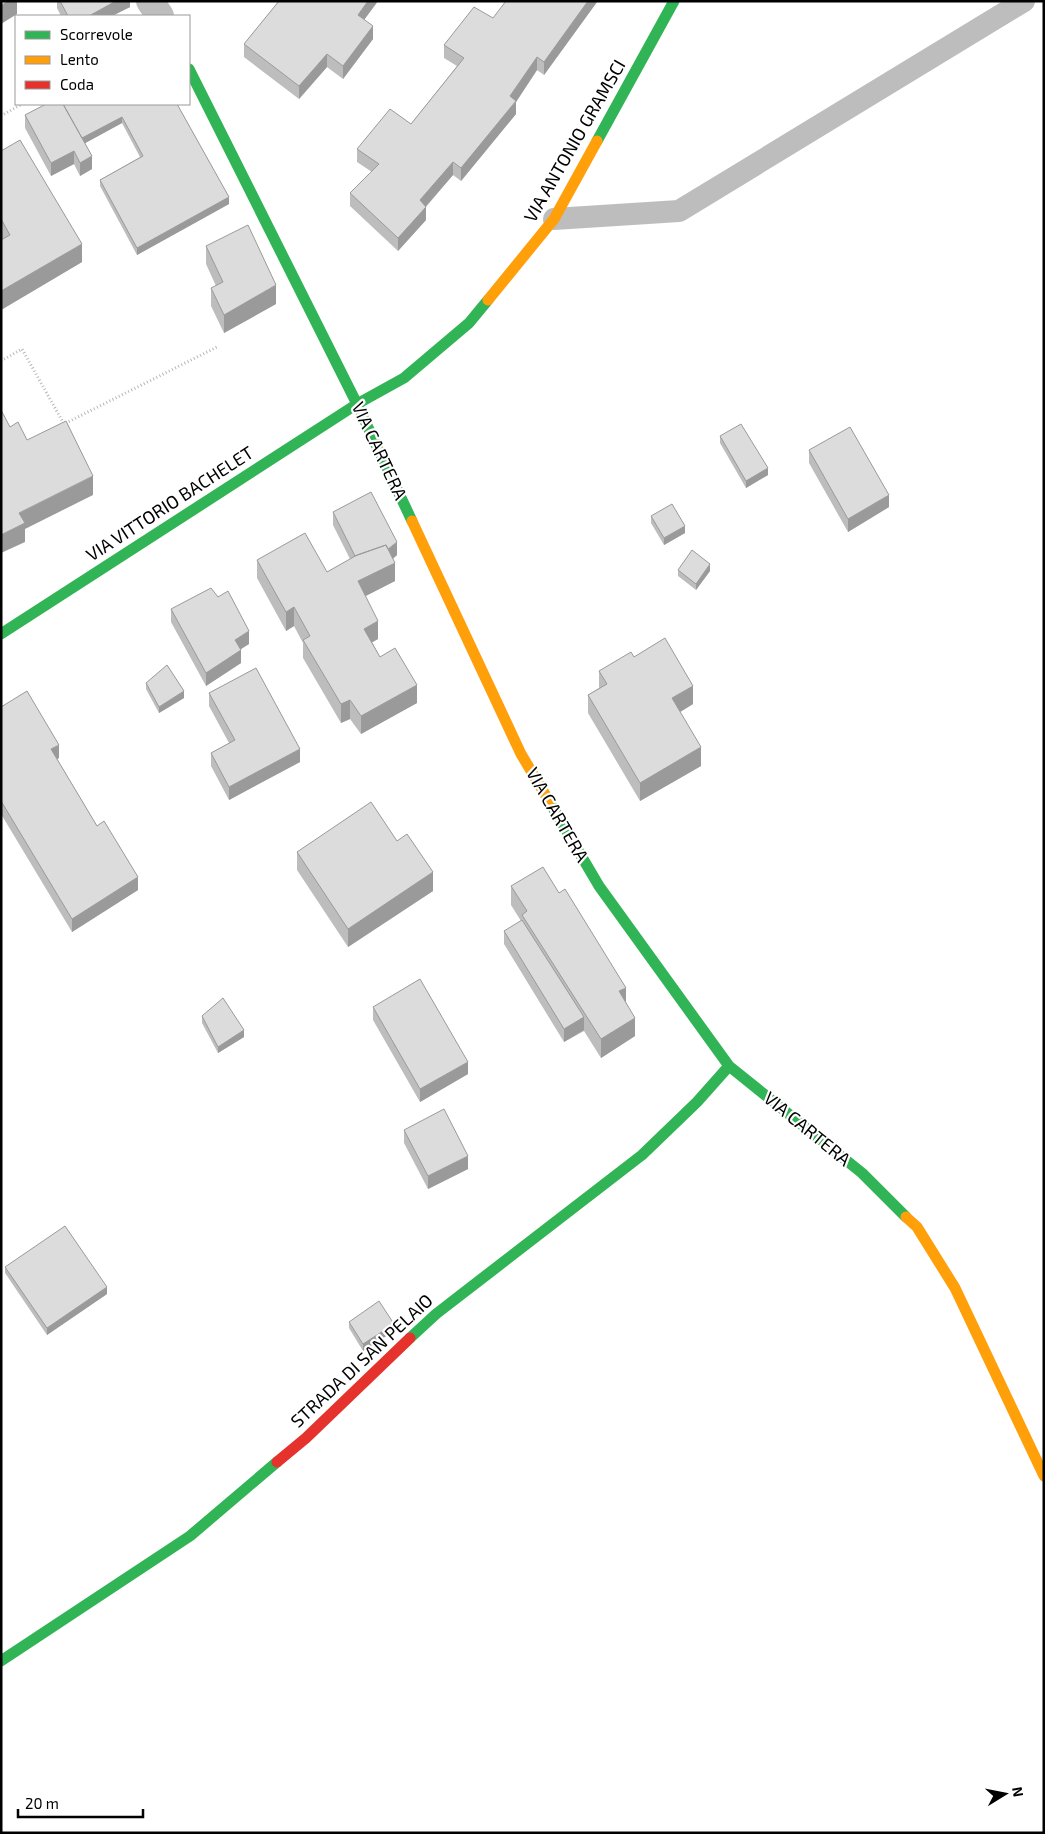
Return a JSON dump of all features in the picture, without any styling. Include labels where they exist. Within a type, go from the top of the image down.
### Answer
[{"type":"street","points":[[150,1],[159,15]]},
{"type":"street","name":"VIA ANTONIO GRAMSCI","points":[[357,404],[404,378],[469,324],[554,219],[674,1]]},
{"type":"street","name":"VIA CARTERA","points":[[190,71],[357,404],[521,754],[599,886],[728,1066],[862,1173],[917,1227],[955,1288],[1044,1476]]},
{"type":"street","name":"VIA VITTORIO BACHELET","points":[[1,634],[357,404]]},
{"type":"street","name":"STRADA DI SAN PELAIO","points":[[1,1661],[190,1536],[306,1438],[436,1314],[642,1155],[697,1102],[728,1066]]},
{"type":"lane","points":[[554,219],[679,211],[1024,1]]},
{"type":"path","points":[[1,116],[20,105]]},
{"type":"path","points":[[1,361],[22,349],[64,424],[217,347]]},
{"type":"building","points":[[1,1],[8,1],[1,6]]},
{"type":"building","points":[[60,1],[116,1],[91,15],[67,15]]},
{"type":"building","points":[[279,1],[368,1],[358,15],[373,26],[343,66],[327,54],[299,86],[244,44]]},
{"type":"building","points":[[506,1],[588,1],[544,62],[537,57],[510,96],[516,101],[461,168],[453,162],[420,200],[426,207],[398,238],[350,193],[379,164],[357,149],[390,109],[411,124],[464,58],[444,45],[474,7],[493,18]]},
{"type":"building","points":[[44,105],[64,105],[92,156],[80,163],[74,151],[51,163],[25,115]]},
{"type":"building","points":[[64,105],[178,105],[229,197],[137,248],[100,180],[143,156],[122,117],[82,138]]},
{"type":"building","points":[[20,140],[82,244],[1,291],[1,240],[10,235],[1,219],[1,151]]},
{"type":"building","points":[[248,225],[276,285],[224,315],[211,288],[223,282],[206,246]]},
{"type":"building","points":[[1,410],[10,427],[18,422],[27,440],[66,421],[93,476],[19,513],[25,523],[1,535]]},
{"type":"building","points":[[741,424],[768,468],[746,481],[720,436]]},
{"type":"building","points":[[850,427],[889,495],[848,519],[809,450]]},
{"type":"building","points":[[371,492],[397,542],[388,549],[386,545],[355,556],[333,512]]},
{"type":"building","points":[[672,504],[685,526],[664,538],[651,516]]},
{"type":"building","points":[[305,533],[327,572],[357,555],[386,545],[395,563],[358,581],[378,621],[364,629],[380,657],[395,648],[417,685],[361,716],[350,700],[341,704],[303,640],[310,636],[294,607],[286,612],[257,560]]},
{"type":"building","points":[[692,550],[710,564],[696,584],[678,570]]},
{"type":"building","points":[[211,588],[218,597],[228,591],[249,631],[235,640],[241,650],[206,673],[171,609]]},
{"type":"building","points":[[665,638],[693,686],[672,698],[701,747],[640,783],[588,695],[607,684],[599,671],[631,652],[634,657]]},
{"type":"building","points":[[167,665],[184,691],[159,707],[146,683]]},
{"type":"building","points":[[256,668],[300,749],[229,787],[211,753],[235,740],[209,693]]},
{"type":"building","points":[[27,691],[59,745],[51,749],[97,826],[104,821],[138,877],[72,919],[1,801],[1,707]]},
{"type":"building","points":[[371,802],[397,841],[407,834],[433,872],[348,929],[297,852]]},
{"type":"building","points":[[543,867],[559,893],[565,889],[626,988],[619,991],[635,1018],[601,1039],[522,915],[527,911],[511,886]]},
{"type":"building","points":[[522,920],[584,1017],[564,1029],[504,931]]},
{"type":"building","points":[[420,979],[468,1062],[420,1089],[373,1007]]},
{"type":"building","points":[[223,998],[244,1030],[218,1047],[202,1016]]},
{"type":"building","points":[[444,1109],[468,1156],[428,1176],[404,1130]]},
{"type":"building","points":[[65,1226],[107,1287],[47,1328],[5,1267]]},
{"type":"building","points":[[379,1301],[394,1324],[363,1344],[349,1322]]},
{"type":"traffic: fast","points":[[597,141],[674,1]]},
{"type":"traffic: fast","points":[[190,71],[357,404],[412,521]]},
{"type":"traffic: fast","points":[[1,634],[357,404],[404,378],[469,323],[488,300]]},
{"type":"traffic: fast","points":[[549,801],[599,886],[729,1066],[862,1173],[906,1217]]},
{"type":"traffic: fast","points":[[410,1338],[436,1314],[642,1155],[697,1102],[729,1066]]},
{"type":"traffic: fast","points":[[1,1661],[190,1536],[277,1462]]},
{"type":"traffic: slow","points":[[488,300],[554,219],[597,141]]},
{"type":"traffic: slow","points":[[412,521],[521,754],[549,801]]},
{"type":"traffic: slow","points":[[906,1217],[917,1227],[955,1288],[1044,1476]]},
{"type":"traffic: jam","points":[[277,1462],[306,1438],[410,1338]]}]
